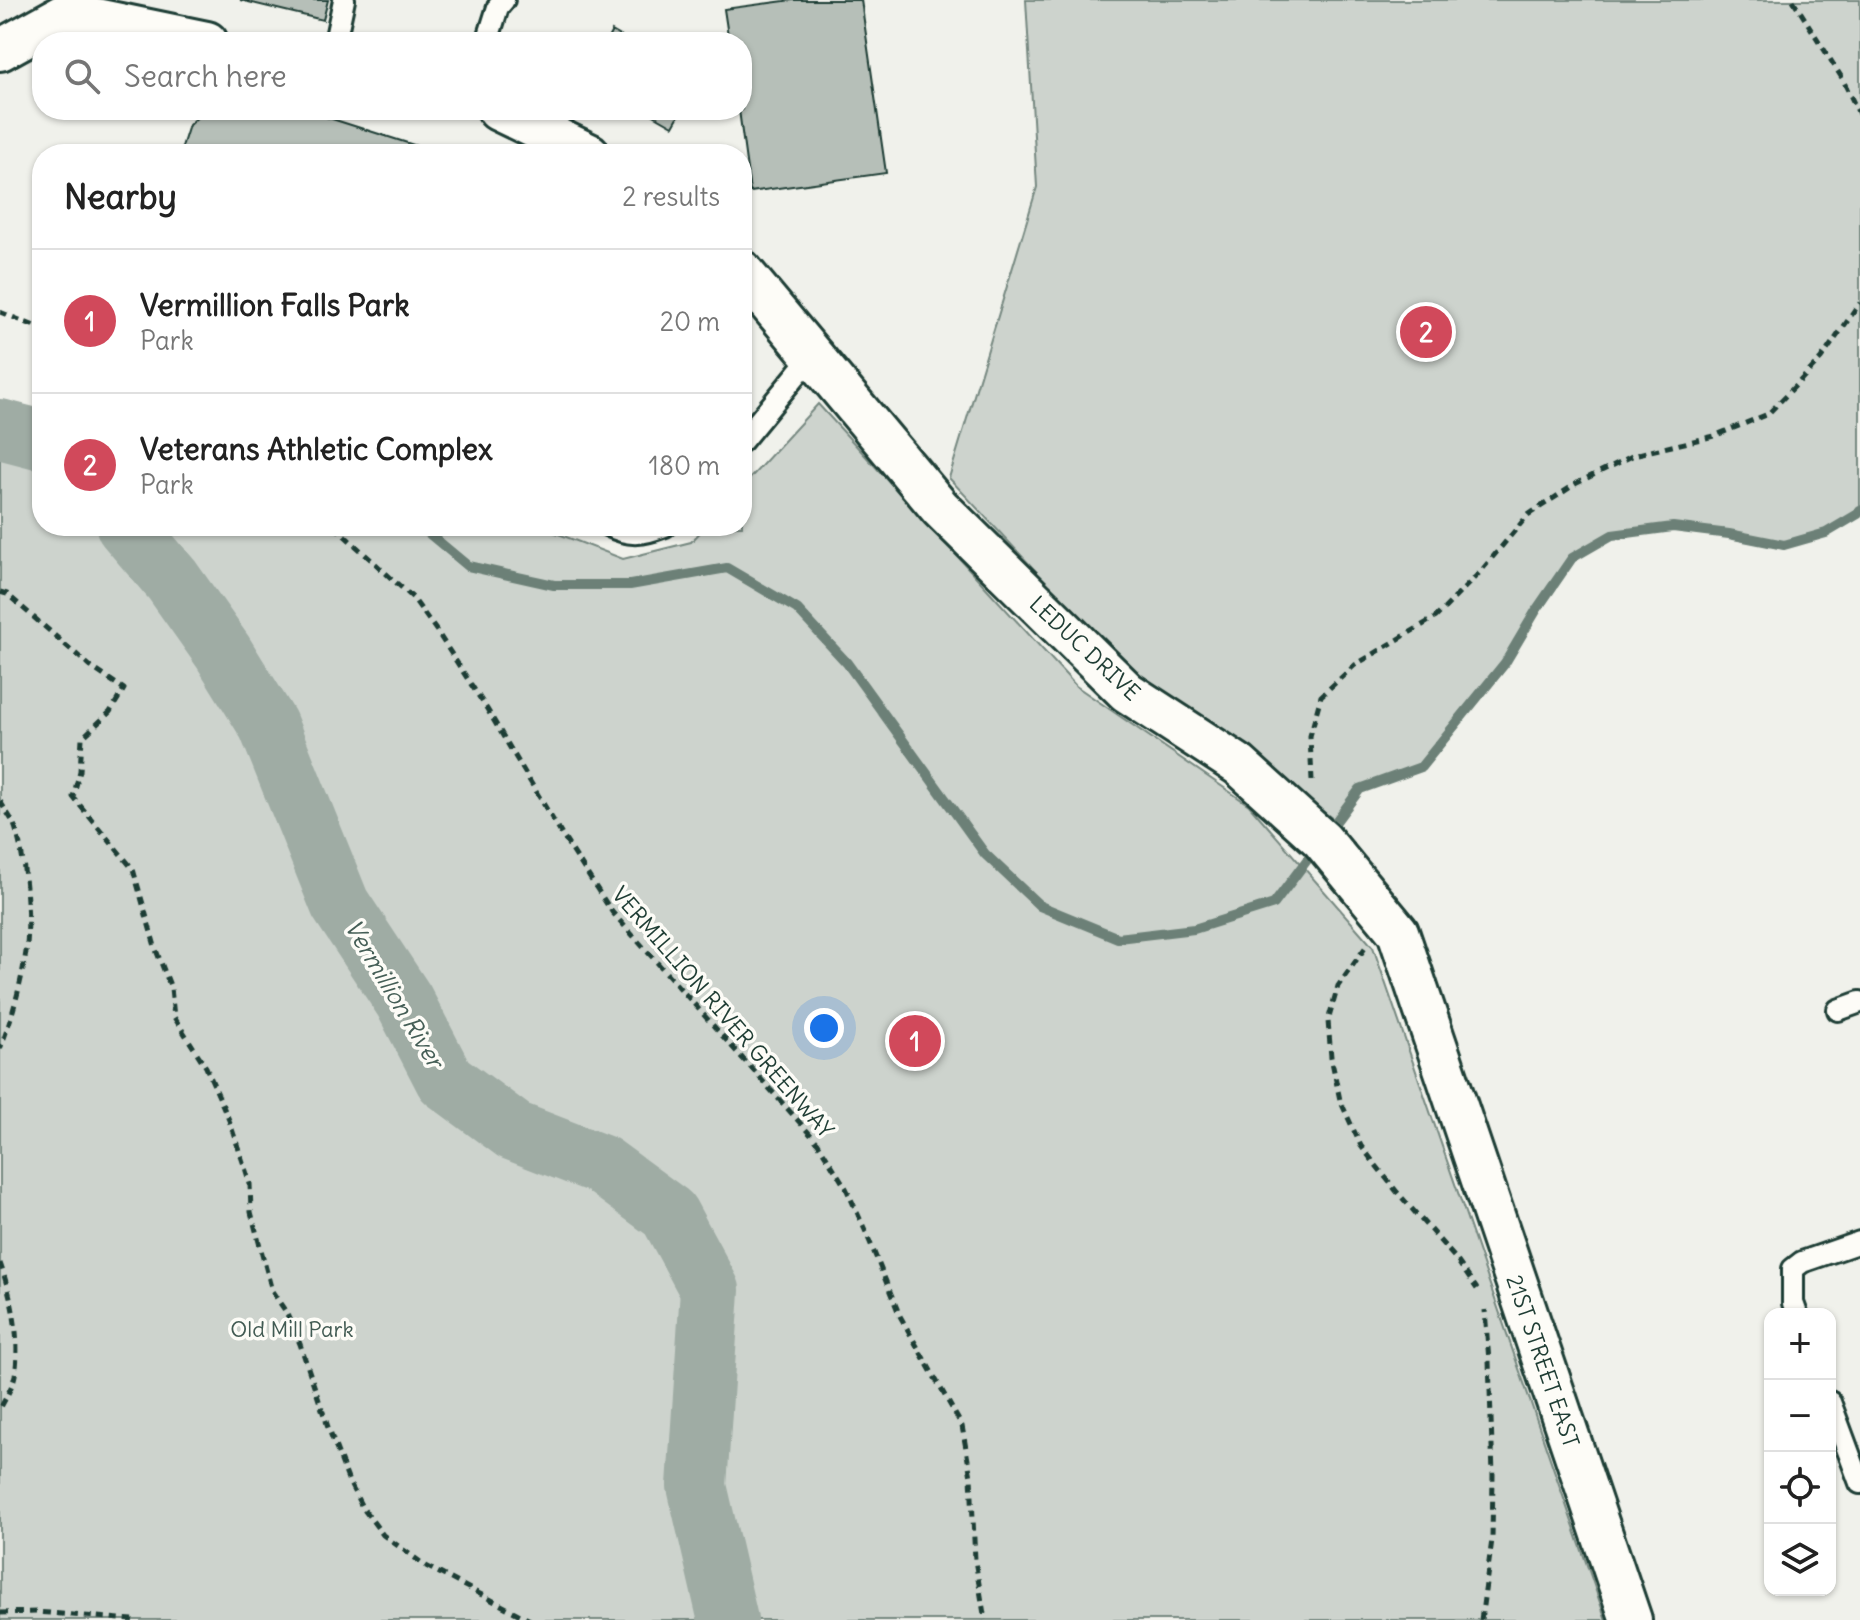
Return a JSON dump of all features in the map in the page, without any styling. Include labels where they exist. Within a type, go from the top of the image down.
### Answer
[{"type":"street","points":[[33,32],[67,13],[159,32]]},
{"type":"street","points":[[0,50],[32,32]]},
{"type":"street","points":[[519,120],[568,144]]},
{"type":"street","name":"LEDUC DRIVE","points":[[752,283],[940,508],[1127,692],[1239,765],[1322,840],[1398,932],[1455,1102]]},
{"type":"street","name":"21ST STREET EAST","points":[[1455,1102],[1631,1620]]},
{"type":"lane","points":[[337,32],[344,0]]},
{"type":"lane","points":[[490,32],[498,7],[504,0]]},
{"type":"lane","points":[[752,429],[812,356]]},
{"type":"lane","points":[[1838,1010],[1860,1002]]},
{"type":"lane","points":[[1795,1308],[1793,1269],[1802,1262],[1860,1242]]},
{"type":"lane","points":[[1836,1418],[1860,1483]]},
{"type":"path","points":[[1793,0],[1842,78],[1860,116]]},
{"type":"path","points":[[1316,792],[1310,778],[1310,736],[1321,696],[1355,665],[1436,617],[1481,571],[1528,515],[1577,483],[1634,455],[1714,436],[1768,414],[1821,359],[1860,303]]},
{"type":"path","points":[[0,312],[32,325]]},
{"type":"path","name":"VERMILLION RIVER GREENWAY","points":[[345,536],[413,598],[436,630],[612,912],[818,1143],[846,1188],[900,1316],[962,1426],[971,1477],[975,1560],[985,1620]]},
{"type":"path","points":[[0,592],[7,594],[91,667],[124,689],[110,712],[82,738],[80,771],[73,797],[133,869],[156,950],[171,988],[174,1017],[206,1067],[229,1120],[250,1184],[251,1212],[272,1291],[286,1312],[300,1344],[349,1482],[362,1507],[383,1535],[426,1566],[530,1620]]},
{"type":"path","points":[[0,801],[14,824],[19,846],[26,891],[27,950],[9,1026],[0,1049]]},
{"type":"path","points":[[1372,936],[1338,986],[1328,1021],[1331,1057],[1340,1100],[1361,1146],[1475,1284],[1485,1310],[1493,1475],[1492,1540],[1481,1620]]},
{"type":"path","points":[[0,1263],[8,1287],[16,1334],[15,1377],[0,1409]]},
{"type":"path","points":[[0,1613],[37,1612],[133,1620]]},
{"type":"green space","points":[[1026,0],[1860,0],[1858,514],[1826,533],[1784,545],[1673,527],[1612,535],[1572,558],[1505,663],[1421,767],[1360,789],[1336,821],[1131,673],[949,478],[1037,187]]},
{"type":"green space","name":"Old Mill Park","points":[[818,404],[1076,686],[1249,805],[1373,947],[1606,1620],[0,1620],[0,429],[32,437],[32,536],[564,536],[623,559],[691,542],[697,536],[752,536],[752,476]]},
{"type":"building","points":[[240,0],[328,0],[323,20]]},
{"type":"building","points":[[792,0],[861,0],[886,173],[752,192],[752,144],[744,144],[740,120],[752,120],[752,32],[727,32],[724,9]]},
{"type":"building","points":[[194,120],[335,120],[411,144],[183,144],[189,125]]},
{"type":"building","points":[[662,120],[676,120],[673,126]]},
{"type":"waterway","name":"Vermillion River","points":[[0,429],[32,437]]},
{"type":"waterway","points":[[1328,832],[1360,789],[1421,767],[1505,663],[1572,558],[1612,535],[1673,527],[1784,545],[1826,533],[1860,510]]},
{"type":"waterway","name":"Vermillion River","points":[[135,536],[172,580],[223,652],[268,725],[340,904],[404,1001],[445,1080],[514,1131],[602,1165],[669,1214],[710,1290],[697,1486],[728,1620]]},
{"type":"waterway","points":[[432,536],[468,566],[554,585],[630,585],[727,568],[797,609],[847,663],[985,854],[1040,906],[1118,938],[1194,929],[1274,904],[1316,848]]},
{"type":"place","name":"Veterans Athletic Complex","points":[[1426,332]]},
{"type":"place","name":"Vermillion Falls Park","points":[[915,1041]]}]
